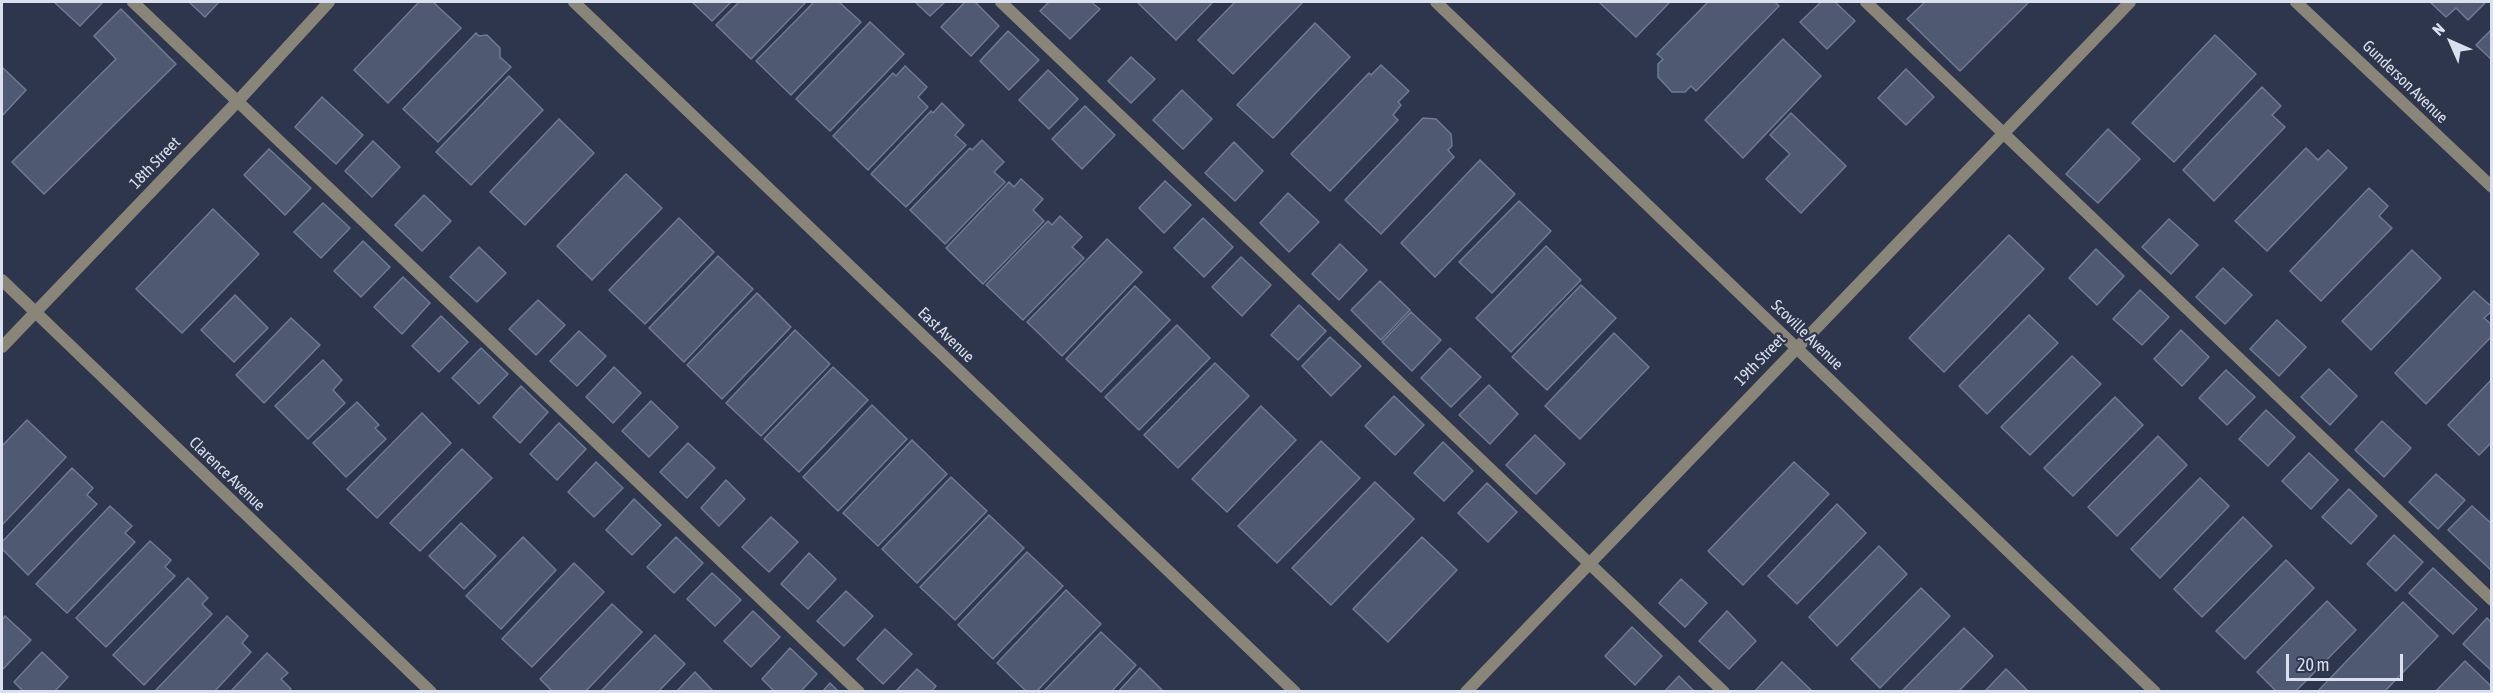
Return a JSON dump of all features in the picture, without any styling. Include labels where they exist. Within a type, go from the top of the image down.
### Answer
[{"type":"street","points":[[133,2],[859,692]]},
{"type":"street","name":"18th Street","points":[[2,346],[237,102],[329,2]]},
{"type":"street","name":"East Avenue","points":[[574,2],[1295,692]]},
{"type":"street","points":[[1001,2],[1724,692]]},
{"type":"street","name":"Scoville Avenue","points":[[1436,2],[2155,692]]},
{"type":"street","points":[[1866,2],[2492,600]]},
{"type":"street","name":"19th Street","points":[[1466,692],[1588,562],[2130,2]]},
{"type":"street","name":"Gunderson Avenue","points":[[2296,2],[2492,187]]},
{"type":"street","name":"Clarence Avenue","points":[[2,280],[431,692]]},
{"type":"building","points":[[54,2],[103,2],[80,26]]},
{"type":"building","points":[[189,2],[219,2],[205,17]]},
{"type":"building","points":[[419,2],[433,2],[461,28],[388,103],[354,70]]},
{"type":"building","points":[[692,2],[731,2],[712,21]]},
{"type":"building","points":[[739,2],[806,2],[751,59],[716,25]]},
{"type":"building","points":[[814,2],[839,2],[861,22],[791,95],[756,61]]},
{"type":"building","points":[[915,2],[945,2],[930,16]]},
{"type":"building","points":[[965,2],[975,2],[999,26],[971,56],[941,27]]},
{"type":"building","points":[[1049,2],[1091,2],[1100,9],[1070,39],[1040,11]]},
{"type":"building","points":[[1137,2],[1213,2],[1176,40]]},
{"type":"building","points":[[1235,2],[1303,2],[1233,74],[1198,40]]},
{"type":"building","points":[[1599,2],[1670,2],[1636,37]]},
{"type":"building","points":[[1708,2],[1775,2],[1779,6],[1696,91],[1691,86],[1685,92],[1672,92],[1658,77],[1658,64],[1663,59],[1657,54]]},
{"type":"building","points":[[1821,2],[1835,2],[1855,21],[1827,49],[1800,22]]},
{"type":"building","points":[[1925,2],[2029,2],[1960,71],[1907,19]]},
{"type":"building","points":[[2430,2],[2486,2],[2468,20],[2456,8],[2446,17]]},
{"type":"building","points":[[121,9],[176,64],[44,194],[12,162],[116,59],[94,36]]},
{"type":"building","points":[[870,22],[904,54],[830,131],[796,99]]},
{"type":"building","points":[[1315,23],[1350,57],[1273,138],[1237,105]]},
{"type":"building","points":[[2492,29],[2492,60],[2476,45]]},
{"type":"building","points":[[1008,31],[1039,60],[1009,90],[980,61]]},
{"type":"building","points":[[476,33],[479,36],[487,35],[500,48],[500,57],[511,67],[438,142],[403,109]]},
{"type":"building","points":[[2215,35],[2256,74],[2174,162],[2132,123]]},
{"type":"building","points":[[1783,39],[1821,76],[1743,158],[1705,120]]},
{"type":"building","points":[[1131,57],[1155,79],[1131,103],[1108,81]]},
{"type":"building","points":[[1381,65],[1409,91],[1398,102],[1401,105],[1393,115],[1398,120],[1330,191],[1291,154],[1369,73],[1371,75]]},
{"type":"building","points":[[905,66],[927,87],[918,97],[928,107],[868,170],[833,136],[893,73],[896,76]]},
{"type":"building","points":[[2,67],[26,90],[2,116]]},
{"type":"building","points":[[1906,69],[1934,97],[1906,125],[1878,98]]},
{"type":"building","points":[[1048,70],[1078,99],[1049,129],[1019,100]]},
{"type":"building","points":[[509,76],[543,110],[471,185],[436,152]]},
{"type":"building","points":[[2262,87],[2281,106],[2272,115],[2285,127],[2214,201],[2183,170]]},
{"type":"building","points":[[1182,90],[1212,119],[1183,149],[1153,120]]},
{"type":"building","points":[[322,97],[363,135],[336,164],[295,127]]},
{"type":"building","points":[[942,103],[964,125],[955,135],[966,145],[906,207],[871,174],[931,111],[933,113]]},
{"type":"building","points":[[1085,106],[1115,135],[1082,169],[1052,139]]},
{"type":"building","points":[[1791,113],[1846,166],[1801,213],[1766,179],[1790,154],[1770,135]]},
{"type":"building","points":[[1423,118],[1436,119],[1451,134],[1452,146],[1448,150],[1454,157],[1381,234],[1345,200]]},
{"type":"building","points":[[559,119],[594,153],[525,225],[490,192]]},
{"type":"building","points":[[2108,129],[2140,159],[2098,203],[2066,174]]},
{"type":"building","points":[[982,140],[1004,162],[994,172],[1005,182],[945,244],[910,210],[970,148],[972,150]]},
{"type":"building","points":[[373,141],[400,167],[372,197],[345,171]]},
{"type":"building","points":[[1234,142],[1263,171],[1235,201],[1205,173]]},
{"type":"building","points":[[2306,148],[2318,160],[2328,150],[2347,168],[2267,251],[2235,221]]},
{"type":"building","points":[[269,149],[311,188],[285,215],[244,175]]},
{"type":"building","points":[[1480,160],[1515,194],[1435,277],[1401,243]]},
{"type":"building","points":[[626,174],[662,208],[592,280],[557,246]]},
{"type":"building","points":[[1021,179],[1043,199],[1033,210],[1044,221],[983,284],[946,248],[1009,182],[1014,187]]},
{"type":"building","points":[[1165,181],[1191,205],[1164,233],[1139,208]]},
{"type":"building","points":[[2369,188],[2388,206],[2379,216],[2392,228],[2321,301],[2290,271]]},
{"type":"building","points":[[1288,193],[1319,222],[1289,252],[1260,223]]},
{"type":"building","points":[[424,195],[451,221],[422,251],[395,225]]},
{"type":"building","points":[[1519,201],[1551,231],[1492,293],[1459,262]]},
{"type":"building","points":[[323,203],[350,228],[321,258],[294,232]]},
{"type":"building","points":[[213,209],[259,254],[182,333],[136,289]]},
{"type":"building","points":[[1060,216],[1082,237],[1072,247],[1084,258],[1023,320],[986,285],[1048,221],[1052,225]]},
{"type":"building","points":[[679,218],[714,252],[645,324],[609,290]]},
{"type":"building","points":[[1203,218],[1233,247],[1204,277],[1174,248]]},
{"type":"building","points":[[2169,219],[2198,245],[2171,274],[2142,247]]},
{"type":"building","points":[[2009,235],[2044,269],[1944,372],[1909,338]]},
{"type":"building","points":[[1107,239],[1142,272],[1062,356],[1027,322]]},
{"type":"building","points":[[363,241],[390,267],[361,297],[334,271]]},
{"type":"building","points":[[1340,244],[1367,270],[1339,300],[1312,274]]},
{"type":"building","points":[[1546,246],[1581,280],[1511,352],[1476,318]]},
{"type":"building","points":[[479,247],[506,273],[477,302],[450,277]]},
{"type":"building","points":[[2096,249],[2124,276],[2097,305],[2069,278]]},
{"type":"building","points":[[2412,250],[2441,278],[2371,350],[2342,321]]},
{"type":"building","points":[[718,256],[753,289],[684,362],[649,328]]},
{"type":"building","points":[[1241,257],[1271,285],[1242,316],[1212,287]]},
{"type":"building","points":[[2223,268],[2252,295],[2225,324],[2196,297]]},
{"type":"building","points":[[403,277],[430,303],[402,334],[374,307]]},
{"type":"building","points":[[1380,281],[1410,310],[1381,340],[1351,310]]},
{"type":"building","points":[[1581,285],[1616,318],[1547,390],[1512,357]]},
{"type":"building","points":[[1135,286],[1170,320],[1101,392],[1066,359]]},
{"type":"building","points":[[2140,290],[2169,317],[2142,345],[2113,319]]},
{"type":"building","points":[[2474,291],[2492,307],[2492,311],[2484,318],[2492,325],[2492,336],[2426,404],[2395,373]]},
{"type":"building","points":[[757,293],[791,327],[722,399],[687,365]]},
{"type":"building","points":[[235,295],[268,328],[234,362],[201,330]]},
{"type":"building","points":[[538,300],[565,325],[536,355],[509,329]]},
{"type":"building","points":[[1299,305],[1326,331],[1298,360],[1271,335]]},
{"type":"building","points":[[1411,312],[1441,340],[1412,371],[1382,342]]},
{"type":"building","points":[[2029,315],[2058,343],[1987,414],[1959,386]]},
{"type":"building","points":[[441,316],[468,342],[439,372],[412,346]]},
{"type":"building","points":[[291,318],[320,345],[264,403],[236,375]]},
{"type":"building","points":[[2277,320],[2306,347],[2279,376],[2250,349]]},
{"type":"building","points":[[1177,325],[1210,358],[1139,430],[1105,397]]},
{"type":"building","points":[[795,330],[830,364],[761,436],[726,403]]},
{"type":"building","points":[[2181,330],[2209,357],[2182,386],[2154,359]]},
{"type":"building","points":[[579,331],[606,356],[577,386],[550,361]]},
{"type":"building","points":[[1614,333],[1649,367],[1580,439],[1545,406]]},
{"type":"building","points":[[1330,337],[1361,366],[1331,396],[1302,366]]},
{"type":"building","points":[[481,348],[508,374],[479,404],[452,378]]},
{"type":"building","points":[[1450,348],[1481,377],[1451,407],[1421,378]]},
{"type":"building","points":[[2072,356],[2101,384],[2030,455],[2001,427]]},
{"type":"building","points":[[323,360],[342,380],[333,390],[345,403],[308,439],[275,406]]},
{"type":"building","points":[[1215,363],[1249,396],[1178,468],[1144,435]]},
{"type":"building","points":[[614,367],[641,393],[613,423],[586,397]]},
{"type":"building","points":[[833,367],[868,400],[799,472],[764,439]]},
{"type":"building","points":[[2329,369],[2357,396],[2330,425],[2301,397]]},
{"type":"building","points":[[2226,370],[2255,397],[2227,425],[2199,398]]},
{"type":"building","points":[[2492,379],[2492,442],[2479,455],[2448,425]]},
{"type":"building","points":[[1489,385],[1518,414],[1490,444],[1459,415]]},
{"type":"building","points":[[521,386],[548,412],[520,443],[493,417]]},
{"type":"building","points":[[1394,396],[1424,425],[1395,455],[1365,426]]},
{"type":"building","points":[[2115,397],[2143,425],[2073,496],[2044,468]]},
{"type":"building","points":[[651,401],[678,427],[649,457],[622,431]]},
{"type":"building","points":[[357,402],[379,425],[375,428],[386,439],[346,477],[313,443]]},
{"type":"building","points":[[872,405],[907,439],[838,511],[803,477]]},
{"type":"building","points":[[1261,406],[1296,440],[1227,512],[1192,479]]},
{"type":"building","points":[[2266,410],[2295,437],[2268,466],[2239,439]]},
{"type":"building","points":[[422,413],[451,443],[377,518],[347,489]]},
{"type":"building","points":[[27,420],[66,457],[2,525],[2,446]]},
{"type":"building","points":[[2382,421],[2411,448],[2384,477],[2355,450]]},
{"type":"building","points":[[559,423],[586,449],[557,480],[530,454]]},
{"type":"building","points":[[1535,435],[1565,464],[1536,494],[1506,465]]},
{"type":"building","points":[[2158,436],[2187,465],[2117,536],[2088,507]]},
{"type":"building","points":[[912,440],[947,474],[878,546],[843,513]]},
{"type":"building","points":[[1321,441],[1360,478],[1277,563],[1238,526]]},
{"type":"building","points":[[1443,442],[1473,471],[1444,501],[1414,473]]},
{"type":"building","points":[[688,443],[715,468],[687,498],[660,472]]},
{"type":"building","points":[[462,449],[492,478],[420,551],[390,523]]},
{"type":"building","points":[[2309,453],[2338,480],[2311,509],[2282,481]]},
{"type":"building","points":[[596,462],[623,488],[594,517],[568,492]]},
{"type":"building","points":[[1794,462],[1829,494],[1743,585],[1708,551]]},
{"type":"building","points":[[72,468],[93,488],[87,495],[97,504],[28,575],[2,549],[2,542]]},
{"type":"building","points":[[2436,474],[2465,500],[2438,529],[2409,502]]},
{"type":"building","points":[[951,477],[987,511],[917,583],[882,549]]},
{"type":"building","points":[[2200,478],[2229,506],[2160,578],[2131,549]]},
{"type":"building","points":[[726,480],[745,499],[719,526],[701,508]]},
{"type":"building","points":[[1375,482],[1414,519],[1331,605],[1292,568]]},
{"type":"building","points":[[1487,483],[1517,512],[1488,542],[1458,513]]},
{"type":"building","points":[[2349,489],[2377,516],[2351,544],[2322,517]]},
{"type":"building","points":[[634,499],[661,525],[632,555],[606,530]]},
{"type":"building","points":[[1837,504],[1866,533],[1797,604],[1768,576]]},
{"type":"building","points":[[110,506],[132,526],[125,533],[135,542],[67,613],[36,584]]},
{"type":"building","points":[[2472,506],[2492,524],[2492,571],[2448,530]]},
{"type":"building","points":[[989,515],[1024,548],[955,620],[920,587]]},
{"type":"building","points":[[771,517],[798,542],[769,572],[742,547]]},
{"type":"building","points":[[2243,517],[2272,546],[2202,617],[2174,589]]},
{"type":"building","points":[[461,523],[496,556],[464,589],[429,556]]},
{"type":"building","points":[[2394,535],[2423,562],[2396,591],[2367,564]]},
{"type":"building","points":[[523,537],[556,570],[501,629],[466,596]]},
{"type":"building","points":[[676,537],[703,563],[674,593],[647,567]]},
{"type":"building","points":[[1422,537],[1457,570],[1388,642],[1353,609]]},
{"type":"building","points":[[150,541],[171,560],[165,567],[175,576],[106,647],[76,618]]},
{"type":"building","points":[[1879,546],[1907,574],[1837,646],[1809,617]]},
{"type":"building","points":[[1027,552],[1063,586],[993,659],[958,625]]},
{"type":"building","points":[[809,553],[836,579],[808,609],[781,584]]},
{"type":"building","points":[[2286,560],[2314,588],[2245,659],[2216,631]]},
{"type":"building","points":[[574,563],[604,592],[532,667],[502,639]]},
{"type":"building","points":[[2433,568],[2477,609],[2453,634],[2409,593]]},
{"type":"building","points":[[712,573],[741,600],[715,626],[687,599]]},
{"type":"building","points":[[188,578],[208,598],[202,604],[212,614],[144,685],[113,655]]},
{"type":"building","points":[[1681,579],[1707,603],[1685,627],[1659,603]]},
{"type":"building","points":[[1921,588],[1950,616],[1880,688],[1851,659]]},
{"type":"building","points":[[1066,590],[1101,624],[1036,692],[1027,692],[997,663]]},
{"type":"building","points":[[846,591],[873,616],[844,646],[817,621]]},
{"type":"building","points":[[2327,601],[2356,630],[2295,692],[2277,692],[2257,672]]},
{"type":"building","points":[[2403,602],[2438,636],[2384,692],[2317,692]]},
{"type":"building","points":[[612,604],[642,632],[585,692],[553,692],[540,679]]},
{"type":"building","points":[[753,611],[780,637],[751,667],[724,641]]},
{"type":"building","points":[[1727,611],[1756,641],[1729,669],[1699,641]]},
{"type":"building","points":[[5,616],[31,640],[2,670],[2,620]]},
{"type":"building","points":[[227,616],[248,636],[242,643],[251,652],[214,692],[154,692]]},
{"type":"building","points":[[2487,618],[2492,623],[2492,671],[2463,644]]},
{"type":"building","points":[[1632,627],[1662,656],[1635,685],[1605,656]]},
{"type":"building","points":[[1964,628],[1993,656],[1958,692],[1901,692]]},
{"type":"building","points":[[885,629],[912,654],[883,684],[857,659]]},
{"type":"building","points":[[1101,632],[1136,665],[1111,692],[1043,692]]},
{"type":"building","points":[[655,635],[685,664],[658,692],[600,692]]},
{"type":"building","points":[[790,648],[817,674],[800,692],[775,692],[762,679]]},
{"type":"building","points":[[42,652],[68,677],[54,692],[24,692],[14,682]]},
{"type":"building","points":[[267,653],[288,673],[281,679],[291,689],[288,692],[230,692]]},
{"type":"building","points":[[2465,661],[2492,687],[2492,692],[2435,692]]},
{"type":"building","points":[[1782,662],[1812,691],[1754,692]]},
{"type":"building","points":[[1140,668],[1164,692],[1118,692]]},
{"type":"building","points":[[917,669],[936,686],[931,692],[895,692]]},
{"type":"building","points":[[2006,669],[2029,692],[1984,692]]},
{"type":"building","points":[[695,672],[714,692],[676,692]]},
{"type":"building","points":[[1679,676],[1695,692],[1664,692]]},
{"type":"building","points":[[830,683],[839,692],[822,692]]}]
